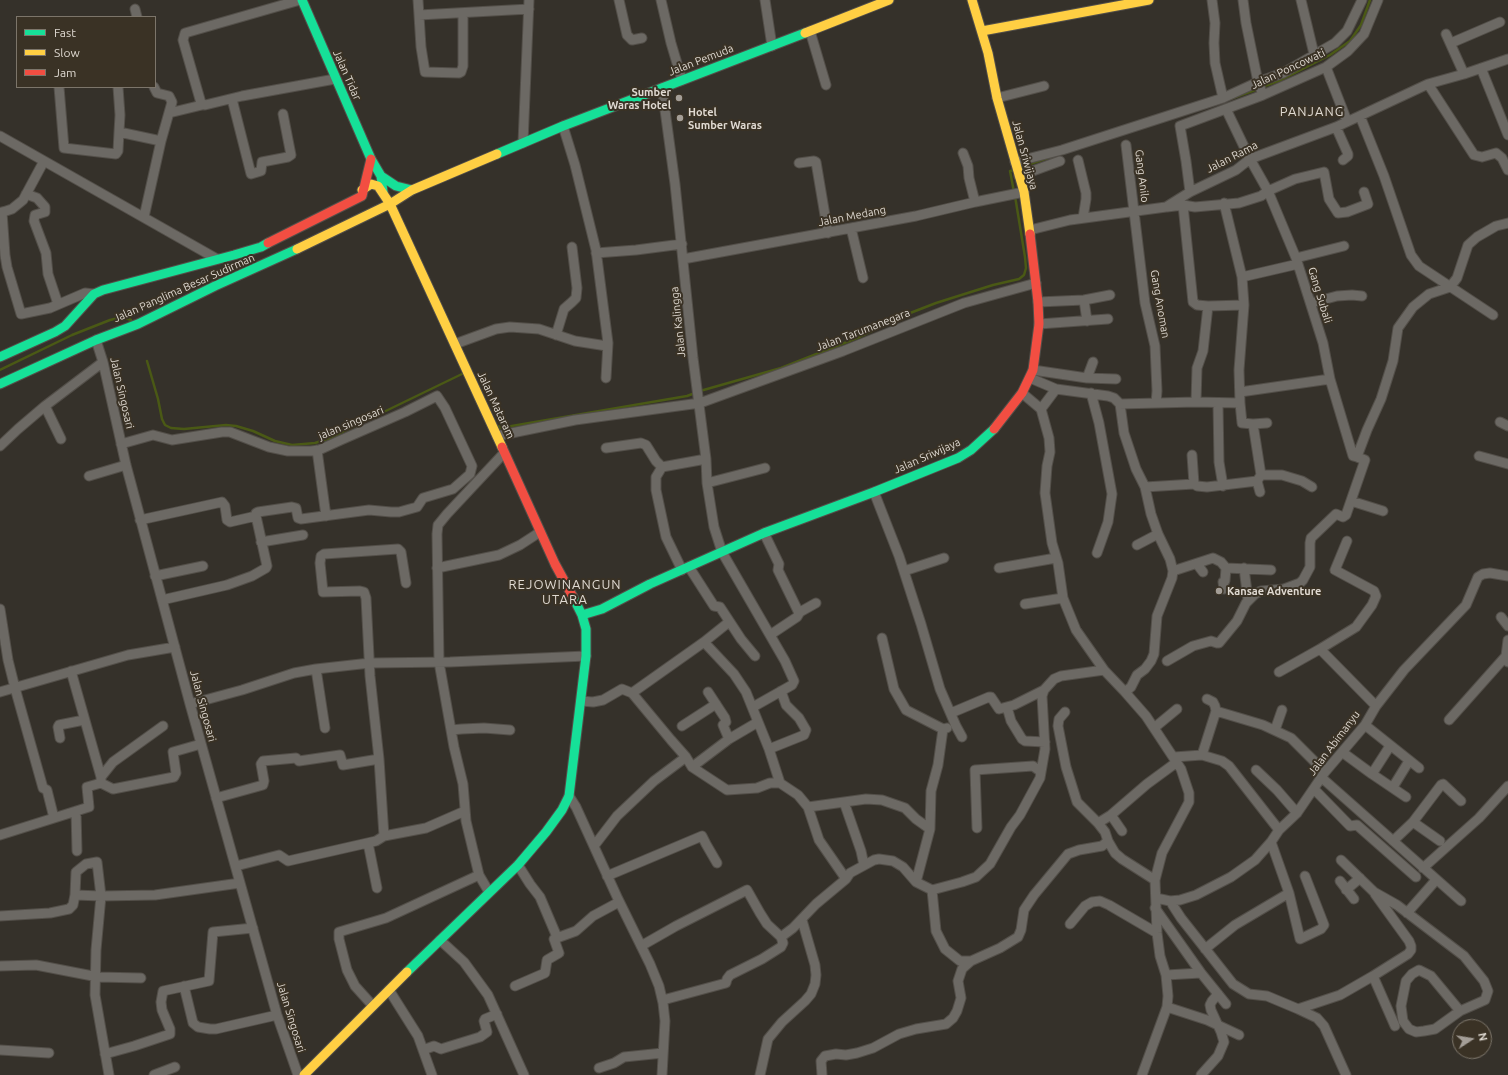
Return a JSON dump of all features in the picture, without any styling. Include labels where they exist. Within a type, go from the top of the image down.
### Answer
[{"type":"main road","name":"Jalan Tidar","points":[[301,0],[371,159],[381,176]]},
{"type":"main road","name":"Jalan Pemuda","points":[[390,204],[412,190],[563,126],[889,0]]},
{"type":"main road","name":"Jalan Sriwijaya","points":[[582,615],[602,609],[686,568],[764,533],[874,492],[958,458],[971,450],[994,429],[1024,394],[1031,374],[1039,324],[1030,230],[1024,192],[997,98],[988,53],[972,0]]},
{"type":"main road","points":[[982,31],[1149,0]]},
{"type":"main road","points":[[362,190],[371,159]]},
{"type":"main road","points":[[381,176],[396,186],[412,190]]},
{"type":"main road","points":[[381,176],[383,192]]},
{"type":"main road","points":[[362,190],[371,184],[378,186],[383,192]]},
{"type":"main road","name":"Jalan Panglima Besar Sudirman","points":[[0,357],[65,326],[94,294],[112,287],[261,247],[358,199],[362,196],[362,190]]},
{"type":"main road","name":"Jalan Mataram","points":[[383,192],[455,344],[555,564],[582,615],[586,629],[586,656],[569,796]]},
{"type":"main road","name":"Jalan Panglima Besar Sudirman","points":[[0,384],[96,340],[138,324],[215,286],[256,269],[390,204]]},
{"type":"main road","points":[[304,1075],[518,865],[546,832],[562,810],[569,796]]},
{"type":"street","points":[[202,105],[183,40],[185,33],[301,0]]},
{"type":"street","points":[[418,0],[421,47],[425,72],[461,72],[463,66],[463,13]]},
{"type":"street","points":[[619,0],[624,25],[629,38],[632,40],[642,38]]},
{"type":"street","points":[[661,0],[671,43],[682,80]]},
{"type":"street","points":[[765,0],[772,46]]},
{"type":"street","points":[[1212,0],[1215,23],[1215,63],[1223,98]]},
{"type":"street","points":[[1243,0],[1246,23],[1261,88]]},
{"type":"street","points":[[1301,0],[1314,54]]},
{"type":"street","points":[[1017,168],[1062,150],[1223,98],[1261,88],[1314,54],[1336,43],[1347,31],[1362,0]]},
{"type":"street","name":"Jalan Poncowati","points":[[1190,192],[1180,126],[1226,109],[1261,88],[1326,67],[1348,51],[1364,34],[1378,0]]},
{"type":"street","points":[[419,15],[463,13],[529,4],[523,143]]},
{"type":"street","points":[[1451,42],[1500,22]]},
{"type":"street","points":[[810,31],[826,85]]},
{"type":"street","points":[[1446,34],[1451,42],[1464,74]]},
{"type":"street","name":"Jalan Rama","points":[[1030,230],[1083,218],[1134,210],[1166,207],[1190,192],[1236,170],[1250,159],[1336,127],[1428,84],[1508,59]]},
{"type":"street","points":[[1326,67],[1347,121]]},
{"type":"street","points":[[1480,68],[1508,135]]},
{"type":"street","points":[[169,113],[202,105],[335,79]]},
{"type":"street","points":[[1428,84],[1474,154],[1482,157],[1496,153],[1499,155],[1508,151]]},
{"type":"street","points":[[997,98],[1044,86]]},
{"type":"street","points":[[59,88],[64,148],[116,154],[118,151],[120,115],[118,88]]},
{"type":"street","points":[[144,217],[161,140],[172,102],[171,97],[157,93],[154,88]]},
{"type":"street","name":"Jalan Kalingga","points":[[662,88],[682,244],[693,358],[706,459],[707,483],[714,527],[722,552],[785,661],[794,682],[792,685],[781,691]]},
{"type":"street","points":[[232,99],[252,174],[261,171],[262,162],[288,157],[291,155],[283,114]]},
{"type":"street","name":"Gang Subali","points":[[1226,109],[1250,159],[1268,191],[1297,261],[1323,343],[1330,379],[1352,455],[1357,457]]},
{"type":"street","points":[[1360,116],[1384,176],[1411,255],[1419,266],[1493,315]]},
{"type":"street","points":[[563,126],[575,165],[596,252],[607,346],[606,378]]},
{"type":"street","points":[[1336,127],[1348,152],[1348,156],[1343,160]]},
{"type":"street","points":[[119,132],[161,140]]},
{"type":"street","points":[[0,136],[217,259]]},
{"type":"street","name":"Gang Anilo","points":[[1126,144],[1134,210]]},
{"type":"street","points":[[963,153],[968,166],[969,178],[975,202]]},
{"type":"street","points":[[1499,155],[1508,170]]},
{"type":"street","points":[[1078,160],[1086,193],[1083,218]]},
{"type":"street","points":[[44,161],[23,200],[12,208],[1,212],[4,255],[21,314],[50,308],[85,293],[94,294]]},
{"type":"street","points":[[1017,168],[1060,161]]},
{"type":"street","points":[[799,163],[816,162],[828,233]]},
{"type":"street","points":[[1166,207],[1239,203],[1261,196],[1268,191],[1295,179],[1324,172],[1329,199],[1338,213],[1347,212],[1368,204],[1364,192]]},
{"type":"street","name":"Jalan Medang","points":[[683,259],[916,216],[1024,192]]},
{"type":"street","points":[[26,194],[37,198],[45,207],[45,212],[35,215],[34,221],[46,253],[48,274],[58,304]]},
{"type":"street","points":[[1224,203],[1242,277],[1244,305],[1239,370],[1240,403],[1243,424],[1267,423]]},
{"type":"street","points":[[1183,205],[1193,302],[1198,305],[1208,306],[1244,305]]},
{"type":"street","name":"Gang Anoman","points":[[1134,210],[1146,303],[1155,346],[1157,391],[1156,403]]},
{"type":"street","points":[[1167,661],[1193,646],[1211,641],[1219,643],[1237,621],[1248,600],[1258,593],[1284,589],[1300,583],[1303,580],[1310,567],[1311,538],[1336,514],[1344,517],[1351,501],[1365,460],[1357,457],[1382,399],[1393,361],[1398,328],[1413,307],[1429,294],[1450,287],[1457,278],[1468,245],[1476,237],[1486,231],[1508,223]]},
{"type":"street","points":[[851,228],[864,278]]},
{"type":"street","points":[[596,252],[636,250],[682,244]]},
{"type":"street","points":[[1242,277],[1344,246]]},
{"type":"street","points":[[556,335],[564,309],[576,298],[577,288],[572,248]]},
{"type":"street","name":"Jalan Tarumanegara","points":[[497,436],[575,420],[700,403],[843,351],[964,303],[1036,283]]},
{"type":"street","points":[[1038,302],[1084,300],[1110,295]]},
{"type":"street","points":[[1311,303],[1337,296],[1362,296]]},
{"type":"street","points":[[1084,300],[1087,321]]},
{"type":"street","points":[[1196,402],[1197,368],[1203,351],[1208,306]]},
{"type":"street","points":[[1039,324],[1108,319]]},
{"type":"street","points":[[455,344],[496,329],[510,327],[538,329],[575,341],[607,346]]},
{"type":"street","name":"Jalan Singosari","points":[[96,340],[103,362],[140,520],[190,704],[277,1015],[298,1075]]},
{"type":"street","points":[[0,446],[45,406],[103,362]]},
{"type":"street","points":[[1087,378],[1093,362]]},
{"type":"street","points":[[1031,374],[1116,379]]},
{"type":"street","points":[[1031,374],[1056,389],[1091,393],[1114,398],[1120,404],[1124,433],[1136,469],[1145,487],[1151,514],[1158,534],[1170,559],[1173,571],[1157,616],[1154,654],[1151,661],[1145,669],[1137,675],[1126,692]]},
{"type":"street","points":[[1240,392],[1330,379]]},
{"type":"street","points":[[1037,406],[1056,389]]},
{"type":"street","points":[[1091,393],[1099,423],[1112,494],[1108,522],[1097,553]]},
{"type":"street","points":[[1024,394],[1037,406],[1049,438],[1050,452],[1047,466],[1045,493],[1063,598],[1080,638],[1104,670],[1126,692],[1150,722],[1175,760],[1186,781],[1189,793],[1189,802],[1167,841],[1155,880],[1157,933],[1160,956],[1166,975],[1168,992],[1167,1007],[1142,1075]]},
{"type":"street","name":"jalan singosari","points":[[121,444],[153,435],[172,440],[230,432],[270,447],[288,451],[317,450],[438,396],[472,466],[470,474],[454,489],[423,498],[417,507],[413,509],[391,512],[369,510],[326,516]]},
{"type":"street","points":[[1120,404],[1196,402],[1218,404],[1240,403]]},
{"type":"street","points":[[1218,404],[1219,462],[1223,486]]},
{"type":"street","points":[[45,406],[61,439]]},
{"type":"street","points":[[1253,424],[1260,492]]},
{"type":"street","points":[[606,448],[641,443],[646,445],[656,461],[662,467]]},
{"type":"street","points":[[162,600],[226,585],[264,570],[266,566],[256,513],[294,507],[298,519],[326,516],[317,450]]},
{"type":"street","points":[[489,892],[479,875],[466,821],[463,784],[451,730],[439,662],[437,534],[438,525],[504,453]]},
{"type":"street","points":[[1192,455],[1194,484]]},
{"type":"street","points":[[1479,456],[1508,464]]},
{"type":"street","points":[[706,459],[662,467],[656,477],[656,490],[666,537],[686,568],[714,606],[720,607],[729,622],[755,656]]},
{"type":"street","points":[[89,476],[126,465]]},
{"type":"street","points":[[707,483],[765,468]]},
{"type":"street","points":[[1145,487],[1194,484],[1202,487],[1223,486],[1259,478],[1282,475],[1302,481],[1312,487]]},
{"type":"street","points":[[874,492],[904,571],[940,689],[962,737]]},
{"type":"street","points":[[1351,501],[1383,511]]},
{"type":"street","points":[[140,520],[222,502],[225,506],[228,521],[256,516]]},
{"type":"street","points":[[437,568],[499,555],[520,545],[540,532]]},
{"type":"street","points":[[764,533],[779,564],[778,570],[799,614]]},
{"type":"street","points":[[1137,545],[1158,534]]},
{"type":"street","points":[[261,542],[303,535]]},
{"type":"street","points":[[1278,672],[1356,627],[1372,605],[1376,596],[1374,591],[1335,570],[1347,542]]},
{"type":"street","points":[[384,836],[379,759],[371,693],[366,598],[364,592],[324,592],[320,563],[321,556],[324,554],[398,549],[401,552],[406,583]]},
{"type":"street","points":[[1173,571],[1197,564],[1211,557],[1221,562],[1226,568],[1225,581],[1223,582],[1224,589]]},
{"type":"street","points":[[904,571],[944,558]]},
{"type":"street","points":[[999,568],[1056,558]]},
{"type":"street","points":[[1197,564],[1203,572]]},
{"type":"street","points":[[156,576],[203,566]]},
{"type":"street","points":[[1226,568],[1271,570]]},
{"type":"street","points":[[1244,568],[1248,600]]},
{"type":"street","name":"Jalan Abimanyu","points":[[1170,902],[1196,895],[1231,877],[1255,860],[1296,813],[1364,725],[1376,706],[1404,670],[1466,605],[1478,577],[1483,574],[1490,573],[1508,576]]},
{"type":"street","points":[[1025,604],[1063,598]]},
{"type":"street","points":[[770,635],[797,618],[799,614],[816,603]]},
{"type":"street","points":[[0,609],[8,660],[15,688],[43,788],[47,790],[54,818]]},
{"type":"street","points":[[1502,617],[1508,626]]},
{"type":"street","points":[[632,693],[704,642],[729,622]]},
{"type":"street","points":[[882,638],[894,689],[906,710],[943,729],[956,726]]},
{"type":"street","points":[[1449,720],[1507,660],[1508,640]]},
{"type":"street","points":[[704,642],[734,674],[746,692],[770,749],[780,783]]},
{"type":"street","points":[[0,692],[128,655],[175,647]]},
{"type":"street","points":[[1320,649],[1376,706]]},
{"type":"street","points":[[190,704],[303,671],[316,669],[370,663],[439,662],[586,656]]},
{"type":"street","points":[[316,669],[325,728]]},
{"type":"street","points":[[951,713],[991,697],[999,709],[1007,707],[1024,701],[1044,690],[1054,679],[1065,675],[1104,670]]},
{"type":"street","points":[[71,671],[101,780],[113,789],[174,777],[176,773],[173,752],[202,744]]},
{"type":"street","points":[[581,701],[593,702],[603,700],[622,689],[632,693],[686,757],[692,767],[727,790],[757,788],[770,783],[780,783],[798,795],[808,807],[820,840],[846,879]]},
{"type":"street","points":[[781,937],[802,920],[816,904],[846,879],[850,873],[879,859],[893,861],[903,867],[916,882],[932,890],[976,877],[990,864],[1020,815],[1040,778],[1045,749],[1042,696],[1044,690]]},
{"type":"street","points":[[753,707],[781,691],[786,705],[795,714],[806,730],[804,735],[770,749]]},
{"type":"street","points":[[708,692],[726,720],[723,725],[729,739]]},
{"type":"street","points":[[1202,755],[1216,711],[1213,702],[1207,699]]},
{"type":"street","points":[[682,726],[716,704]]},
{"type":"street","points":[[1007,707],[1011,721],[1022,739],[1025,741],[1045,742]]},
{"type":"street","points":[[1150,722],[1177,709]]},
{"type":"street","points":[[1276,730],[1282,710]]},
{"type":"street","points":[[1216,711],[1276,730],[1291,738],[1324,775],[1393,841],[1461,901]]},
{"type":"street","points":[[1065,712],[1059,719],[1058,726],[1066,767],[1078,802],[1105,832],[1115,853],[1155,880]]},
{"type":"street","points":[[60,738],[59,725],[84,720]]},
{"type":"street","points":[[692,767],[729,739],[758,722]]},
{"type":"street","points":[[1364,725],[1420,768]]},
{"type":"street","points":[[0,835],[89,807],[87,786],[101,780],[113,762],[163,726]]},
{"type":"street","points":[[451,730],[484,728],[510,730]]},
{"type":"street","points":[[916,882],[930,830],[931,791],[938,766],[943,729]]},
{"type":"street","points":[[1372,774],[1390,746]]},
{"type":"street","points":[[1342,752],[1406,798]]},
{"type":"street","points":[[216,798],[263,785],[264,781],[261,764],[263,761],[296,758],[299,761],[340,755],[343,765],[379,759]]},
{"type":"street","points":[[1098,823],[1111,815],[1175,760],[1202,755],[1222,761],[1229,766],[1280,830]]},
{"type":"street","points":[[594,846],[617,816],[654,781],[686,757]]},
{"type":"street","points":[[1392,787],[1409,761]]},
{"type":"street","points":[[977,828],[975,770],[1033,766],[1041,772]]},
{"type":"street","points":[[1256,770],[1277,790],[1296,813]]},
{"type":"street","points":[[1393,841],[1413,822],[1441,785],[1443,784],[1461,801]]},
{"type":"street","points":[[1423,868],[1479,818],[1508,786]]},
{"type":"street","points":[[1314,789],[1350,826],[1357,824],[1416,877]]},
{"type":"street","points":[[569,796],[576,807],[619,902],[650,964],[663,1000],[665,1021],[662,1075]]},
{"type":"street","points":[[808,807],[866,799],[882,800],[905,808],[930,830]]},
{"type":"street","points":[[844,802],[859,844],[864,865]]},
{"type":"street","points":[[76,811],[76,851]]},
{"type":"street","points":[[236,866],[279,855],[288,861],[381,840],[384,836],[426,828],[466,811]]},
{"type":"street","points":[[1111,815],[1122,831]]},
{"type":"street","points":[[1413,822],[1440,841]]},
{"type":"street","points":[[607,876],[702,836],[717,863]]},
{"type":"street","points":[[822,1075],[821,1061],[825,1056],[857,1053],[873,1048],[899,1034],[916,1029],[946,1024],[953,1018],[961,998],[958,981],[962,970],[971,961],[1000,948],[1018,937],[1021,930],[1024,910],[1034,895],[1068,854],[1079,850],[1102,846],[1108,841]]},
{"type":"street","points":[[1271,842],[1289,894],[1300,939],[1321,929],[1324,925],[1305,876]]},
{"type":"street","points":[[368,843],[377,888]]},
{"type":"street","points":[[1298,1009],[1340,995],[1408,954],[1411,950],[1409,940],[1374,892],[1341,860]]},
{"type":"street","points":[[0,916],[50,913],[69,909],[73,905],[75,895],[76,872],[86,864],[97,862],[101,896],[96,950],[95,995],[109,1075]]},
{"type":"street","points":[[518,865],[540,898],[557,937]]},
{"type":"street","points":[[373,1006],[355,986],[347,970],[339,939],[339,932],[386,918],[479,875]]},
{"type":"street","points":[[1346,890],[1360,878]]},
{"type":"street","points":[[1407,913],[1436,880]]},
{"type":"street","points":[[1340,881],[1354,899]]},
{"type":"street","points":[[75,895],[155,895],[240,883]]},
{"type":"street","points":[[641,946],[676,926],[748,890],[764,919],[781,937],[783,943],[781,946],[762,959],[730,975],[726,982],[663,1000]]},
{"type":"street","points":[[932,890],[936,931],[945,949],[960,961],[971,961]]},
{"type":"street","points":[[1374,892],[1397,905],[1464,956],[1484,981],[1488,991],[1484,1000],[1460,1011],[1435,1029],[1420,1032],[1408,1029],[1403,1021],[1401,1006],[1406,981],[1412,974],[1419,970],[1431,976],[1460,1011]]},
{"type":"street","points":[[1205,949],[1235,925],[1289,894]]},
{"type":"street","points":[[1156,898],[1170,902],[1233,984],[1249,994],[1267,996],[1317,1018],[1324,1026],[1346,1075]]},
{"type":"street","points":[[1070,924],[1085,906],[1092,902],[1100,901],[1110,905],[1157,933]]},
{"type":"street","points":[[515,986],[545,973],[547,960],[558,954],[554,939],[576,931],[593,916],[619,902]]},
{"type":"street","points":[[1155,908],[1201,973],[1226,1004]]},
{"type":"street","points":[[760,1075],[768,1039],[782,1022],[811,994],[815,984],[815,965],[802,920]]},
{"type":"street","points":[[105,1054],[170,1034],[170,1030],[162,1010],[163,991],[209,981],[213,932],[253,928]]},
{"type":"street","points":[[440,940],[464,962],[488,995],[524,1075]]},
{"type":"street","points":[[0,966],[36,965],[95,977],[141,978]]},
{"type":"street","points":[[1166,975],[1201,973]]},
{"type":"street","points":[[1373,976],[1395,1026]]},
{"type":"street","points":[[184,986],[192,1023],[198,1027],[210,1029],[277,1015]]},
{"type":"street","points":[[389,990],[418,1036],[432,1075]]},
{"type":"street","points":[[1201,1075],[1218,1056],[1222,1050],[1224,1042],[1210,1005],[1218,994]]},
{"type":"street","points":[[1167,1007],[1207,1020],[1239,1034]]},
{"type":"street","points":[[423,1050],[434,1046],[441,1049],[480,1037],[487,1032],[484,1021],[485,1019],[497,1014]]},
{"type":"street","points":[[0,1050],[49,1053]]},
{"type":"street","points":[[599,1068],[614,1063],[624,1057],[663,1053]]},
{"type":"street","points":[[154,1075],[175,1067]]},
{"type":"waterway","points":[[1262,87],[1281,80],[1330,55],[1350,41],[1361,25],[1370,0]]},
{"type":"waterway","points":[[1230,99],[1258,89]]},
{"type":"waterway","points":[[1021,167],[1054,156]]},
{"type":"waterway","points":[[1014,192],[1010,171],[1015,170]]},
{"type":"waterway","points":[[700,391],[781,368],[857,338],[905,315],[936,303],[993,285],[1019,279],[1024,275],[1026,268],[1015,196]]},
{"type":"waterway","points":[[0,370],[72,335],[110,320],[123,317],[131,320]]},
{"type":"waterway","points":[[147,361],[162,419],[165,425],[171,428],[184,429],[226,425],[236,426],[253,431],[275,441],[292,445],[315,443],[330,438],[464,373]]},
{"type":"waterway","points":[[499,426],[500,428],[687,396],[695,393]]},
{"type":"traffic: fast","points":[[302,0],[371,159],[381,176],[383,192]]},
{"type":"traffic: fast","points":[[497,154],[563,126],[805,33]]},
{"type":"traffic: fast","points":[[381,176],[396,186],[412,190]]},
{"type":"traffic: fast","points":[[0,357],[65,326],[94,294],[103,290],[234,255],[261,247],[268,243]]},
{"type":"traffic: fast","points":[[0,384],[96,340],[138,324],[215,286],[297,249]]},
{"type":"traffic: fast","points":[[582,615],[602,609],[650,584],[764,533],[874,492],[958,458],[971,450],[994,429]]},
{"type":"traffic: fast","points":[[407,972],[518,865],[546,832],[562,810],[569,796],[586,656],[586,629],[582,615],[573,597]]},
{"type":"traffic: slow","points":[[805,33],[889,0]]},
{"type":"traffic: slow","points":[[972,0],[988,53],[997,98],[1024,192],[1030,234]]},
{"type":"traffic: slow","points":[[982,31],[1149,0]]},
{"type":"traffic: slow","points":[[297,249],[390,204],[412,190],[497,154]]},
{"type":"traffic: slow","points":[[362,190],[371,184],[378,186],[390,204],[502,447]]},
{"type":"traffic: slow","points":[[304,1075],[407,972]]},
{"type":"traffic: jam","points":[[268,243],[362,196],[371,159]]},
{"type":"traffic: jam","points":[[994,429],[1022,393],[1033,370],[1039,324],[1030,234]]},
{"type":"traffic: jam","points":[[502,447],[555,564],[573,597]]},
{"type":"place","name":"Sumber Waras Hotel","points":[[679,98]]},
{"type":"place","name":"Hotel Sumber Waras","points":[[680,118]]},
{"type":"place","name":"Kansae Adventure","points":[[1219,591]]},
{"type":"district","name":"PANJANG","points":[[1312,112]]},
{"type":"district","name":"REJOWINANGUN UTARA","points":[[565,592]]}]
